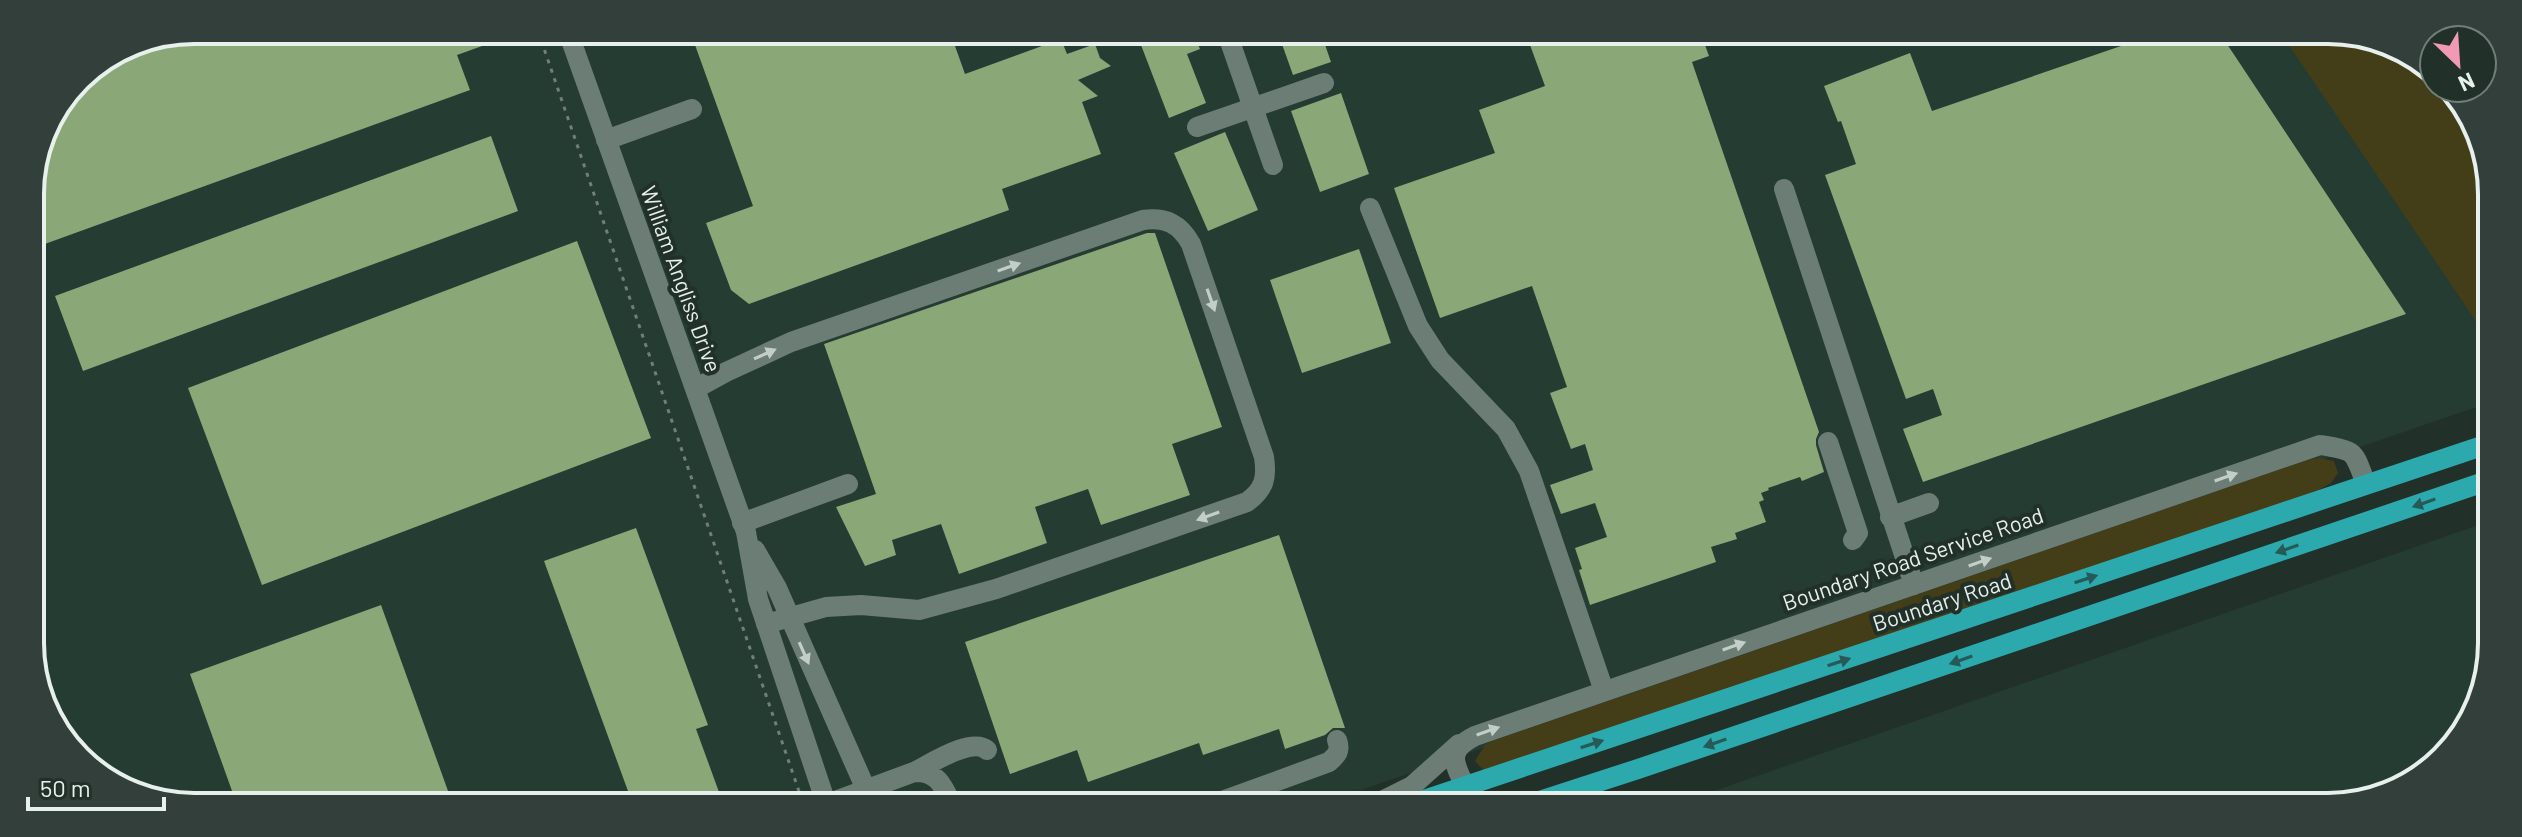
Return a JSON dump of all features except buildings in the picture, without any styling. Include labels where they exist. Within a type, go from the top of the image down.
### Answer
[{"type":"main road","name":"Boundary Road","points":[[1479,793],[2478,447]]},
{"type":"main road","points":[[2360,524],[2368,495],[2366,484]]},
{"type":"main road","points":[[1564,793],[2478,484]]},
{"type":"street","name":"William Angliss Drive","points":[[572,44],[744,528],[758,599],[825,793]]},
{"type":"street","points":[[1231,44],[1273,165]]},
{"type":"street","points":[[1197,127],[1324,83]]},
{"type":"street","points":[[606,140],[692,109]]},
{"type":"street","points":[[1784,189],[1914,585]]},
{"type":"street","points":[[1370,208],[1418,326],[1440,360],[1506,429],[1529,471],[1604,691]]},
{"type":"street","points":[[695,389],[791,342],[1143,220],[1155,219],[1178,226],[1191,244],[1264,457],[1267,473],[1258,494],[1247,502],[996,589],[919,610],[861,605],[826,607],[766,624]]},
{"type":"street","points":[[1828,442],[1858,533],[1853,540]]},
{"type":"street","name":"Boundary Road Service Road","points":[[1398,793],[1412,786],[1459,744],[1475,736],[2320,445],[2347,449],[2356,458],[2366,484]]},
{"type":"street","points":[[744,528],[848,484]]},
{"type":"street","points":[[1890,517],[1929,503]]},
{"type":"street","name":"William Angliss Drive","points":[[744,528],[777,588],[868,793]]},
{"type":"street","points":[[1246,793],[1329,762],[1337,754],[1337,740]]},
{"type":"street","points":[[1459,744],[1454,755],[1455,766],[1468,793]]},
{"type":"street","points":[[875,793],[966,746],[978,745],[987,750]]},
{"type":"street","points":[[914,772],[926,771],[937,777],[946,793]]},
{"type":"path","points":[[542,44],[800,793]]},
{"type":"shaded area","points":[[184,44],[2348,45],[2386,55],[2418,74],[2418,104],[2448,104],[2470,146],[2478,194],[2478,406],[1352,793],[174,792],[136,782],[95,756],[81,742],[59,709],[47,672],[44,653],[44,184],[47,165],[59,128],[81,95],[95,81],[136,55],[165,47]]},
{"type":"shaded area","points":[[2288,44],[2348,45],[2367,49],[2386,55],[2418,74],[2418,104],[2448,104],[2463,128],[2475,165],[2478,194],[2478,324]]},
{"type":"shaded area","points":[[2319,458],[2334,461],[2338,473],[2331,483],[2317,491],[1484,771],[1475,761],[1485,745],[1492,741]]},
{"type":"shaded area","points":[[2478,525],[2478,643],[2470,691],[2463,709],[2441,742],[2411,768],[2386,782],[2338,793],[1708,793]]}]
